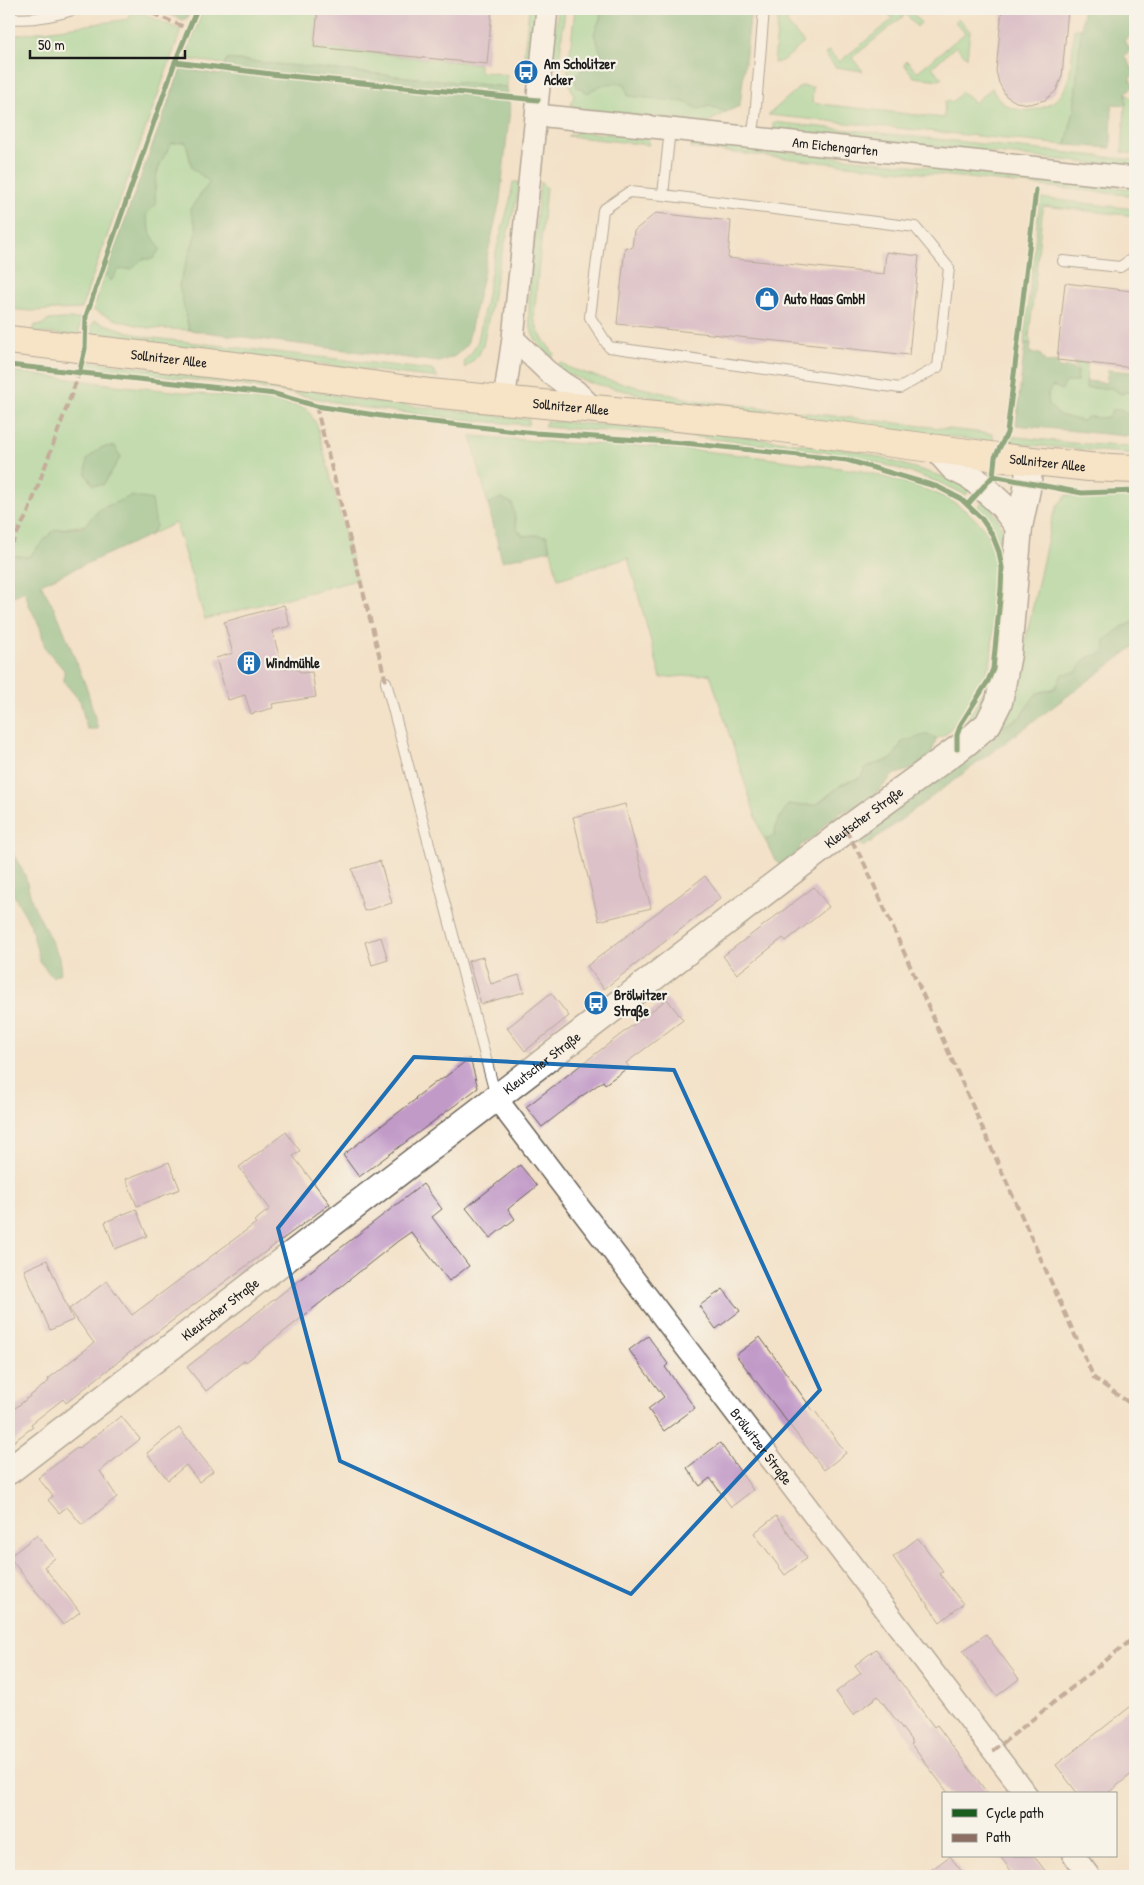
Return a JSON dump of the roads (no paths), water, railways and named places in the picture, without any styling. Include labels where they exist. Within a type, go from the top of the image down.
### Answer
[{"type":"main road","name":"Sollnitzer Allee","points":[[9,340],[251,368],[372,386],[759,425],[1030,461],[1088,467],[1135,469]]},
{"type":"street","points":[[504,400],[513,338],[547,9]]},
{"type":"street","name":"Am Eichengarten","points":[[537,115],[1135,178]]},
{"type":"street","points":[[513,338],[547,371],[576,390],[594,409]]},
{"type":"street","points":[[938,449],[954,468],[972,477],[1002,504],[1019,527]]},
{"type":"street","name":"Kleutscher Straße","points":[[9,1471],[846,830],[966,743],[988,724],[999,702],[1008,654],[1019,527],[1027,489],[1030,461]]},
{"type":"street","name":"Brölwitzer Straße","points":[[496,1098],[1024,1792]]},
{"type":"street","points":[[1076,1858],[1089,1876]]},
{"type":"lane","points":[[9,18],[45,17],[76,9]]},
{"type":"lane","points":[[752,138],[764,9]]},
{"type":"lane","points":[[663,195],[670,129]]},
{"type":"lane","points":[[629,192],[663,195],[915,227],[949,268],[938,367],[900,388],[609,347],[590,317],[603,210],[629,192]]},
{"type":"lane","points":[[1063,261],[1120,267],[1135,258]]},
{"type":"lane","points":[[386,682],[496,1098]]},
{"type":"place","name":"Am Scholitzer Acker","points":[[526,72]]},
{"type":"place","name":"Auto Haas GmbH","points":[[767,299]]},
{"type":"place","name":"Windmühle","points":[[249,663]]},
{"type":"place","name":"Brölwitzer Straße","points":[[596,1003]]}]
